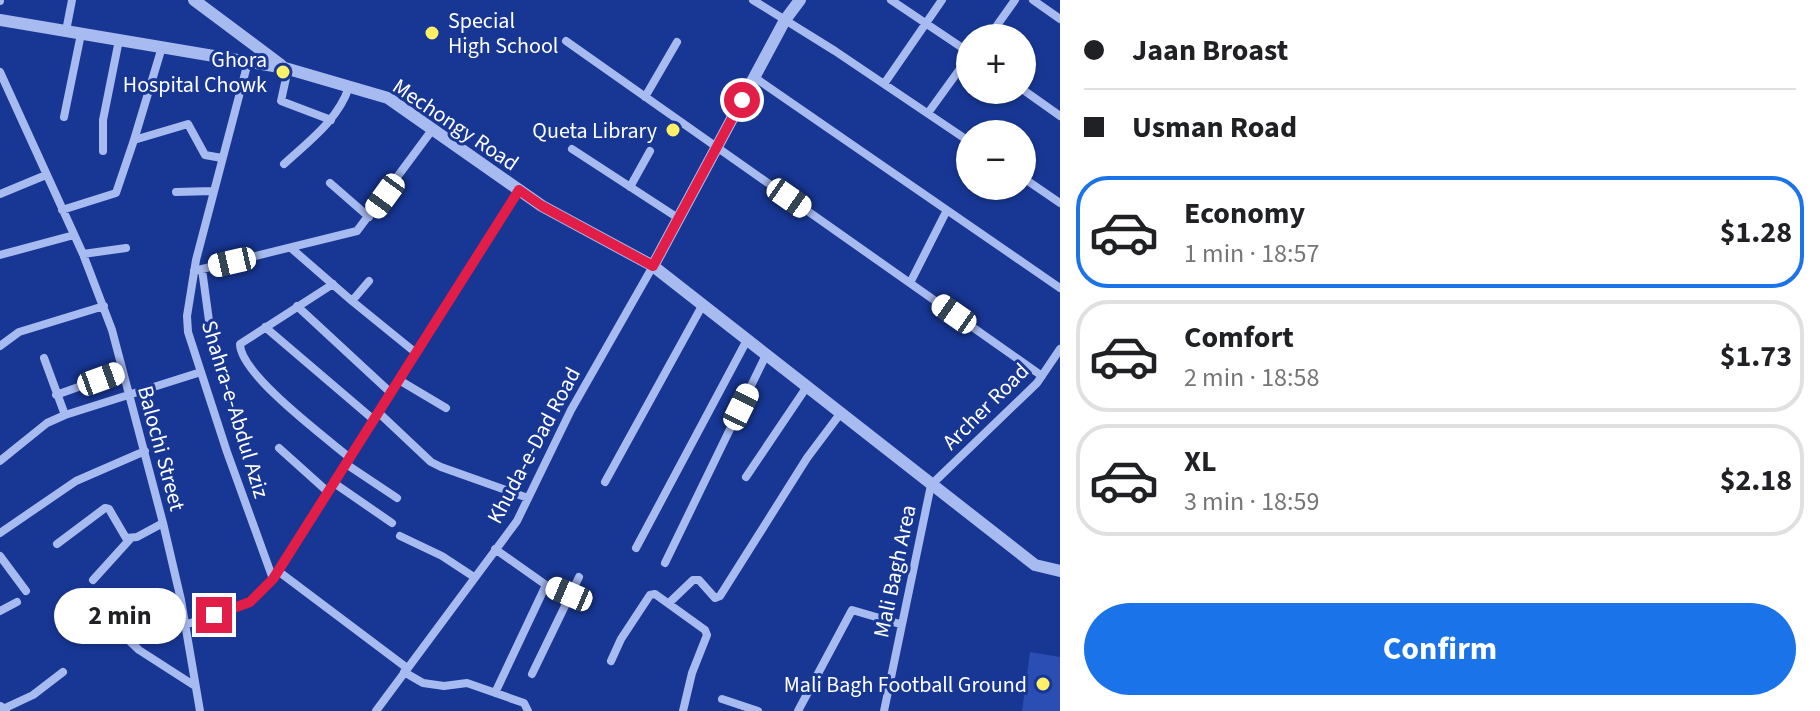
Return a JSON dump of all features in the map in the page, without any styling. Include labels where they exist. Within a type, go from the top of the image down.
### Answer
[{"type":"street","points":[[66,31],[72,0]]},
{"type":"street","points":[[194,0],[287,68],[281,101],[331,120]]},
{"type":"street","points":[[753,0],[956,132]]},
{"type":"street","points":[[653,266],[785,20],[800,0]]},
{"type":"street","points":[[891,0],[956,44]]},
{"type":"street","points":[[884,84],[942,0]]},
{"type":"street","points":[[998,24],[1015,0]]},
{"type":"street","points":[[1033,0],[1044,3],[1060,19]]},
{"type":"street","name":"Mechongy Road","points":[[0,20],[287,68],[388,98],[542,206],[653,266],[1035,565],[1060,571]]},
{"type":"street","points":[[64,117],[81,34]]},
{"type":"street","points":[[103,151],[103,120],[119,40]]},
{"type":"street","points":[[566,41],[1042,376]]},
{"type":"street","points":[[645,97],[677,42]]},
{"type":"street","points":[[62,210],[116,193],[162,47]]},
{"type":"street","name":"Shahra-e-Abdul Aziz","points":[[248,62],[213,191],[187,316],[188,332],[201,372],[276,575]]},
{"type":"street","name":"Balochi Street","points":[[0,72],[104,306],[163,523],[185,625],[196,709]]},
{"type":"street","points":[[928,113],[956,74]]},
{"type":"street","points":[[754,77],[1060,288]]},
{"type":"street","points":[[284,164],[331,120],[341,107],[349,87]]},
{"type":"street","points":[[1036,99],[1060,116]]},
{"type":"street","points":[[134,140],[188,124],[205,155],[222,158]]},
{"type":"street","points":[[212,343],[198,270],[357,231],[432,130]]},
{"type":"street","points":[[572,149],[678,218]]},
{"type":"street","points":[[630,187],[650,151]]},
{"type":"street","points":[[0,194],[46,175]]},
{"type":"street","points":[[330,183],[369,217]]},
{"type":"street","points":[[1036,187],[1060,203]]},
{"type":"street","points":[[185,625],[250,602],[276,575],[519,190]]},
{"type":"street","points":[[176,192],[213,191]]},
{"type":"street","points":[[910,283],[947,210]]},
{"type":"street","points":[[0,255],[74,235]]},
{"type":"street","points":[[83,254],[126,248]]},
{"type":"street","points":[[291,248],[416,353]]},
{"type":"street","name":"Khuda-e-Dad Road","points":[[376,711],[517,521],[571,410],[653,266]]},
{"type":"street","points":[[352,301],[369,281]]},
{"type":"street","points":[[333,284],[240,344],[241,354],[254,375],[348,461],[397,498]]},
{"type":"street","points":[[0,346],[19,332],[104,306]]},
{"type":"street","points":[[297,306],[391,393]]},
{"type":"street","points":[[605,482],[702,306]]},
{"type":"street","points":[[265,327],[431,462],[528,498]]},
{"type":"street","points":[[636,548],[747,340]]},
{"type":"street","name":"Archer Road","points":[[931,485],[1042,376],[1060,349]]},
{"type":"street","points":[[665,563],[766,355]]},
{"type":"street","points":[[44,358],[65,415]]},
{"type":"street","points":[[56,395],[123,371]]},
{"type":"street","points":[[0,461],[47,423],[65,415],[201,372]]},
{"type":"street","points":[[399,380],[446,408]]},
{"type":"street","points":[[746,477],[806,388]]},
{"type":"street","points":[[669,603],[693,580],[699,580],[715,598],[720,596],[807,458],[840,414]]},
{"type":"street","points":[[279,448],[331,488],[392,523]]},
{"type":"street","points":[[0,533],[76,481],[145,451]]},
{"type":"street","name":"Mali Bagh Area","points":[[884,711],[931,485]]},
{"type":"street","points":[[57,544],[105,508],[109,509],[126,538],[131,538]]},
{"type":"street","points":[[93,580],[131,538],[163,523]]},
{"type":"street","points":[[400,536],[442,556],[474,577]]},
{"type":"street","points":[[495,549],[546,585],[569,594]]},
{"type":"street","points":[[0,556],[26,591]]},
{"type":"street","points":[[276,575],[423,683],[444,686],[467,683],[524,703],[528,711]]},
{"type":"street","points":[[532,674],[579,577]]},
{"type":"street","points":[[495,693],[546,585]]},
{"type":"street","points":[[611,661],[621,639],[650,595],[655,594],[669,603],[705,630],[707,635],[692,673],[683,711]]},
{"type":"street","points":[[0,611],[17,602]]},
{"type":"street","points":[[798,711],[852,610],[900,624]]},
{"type":"street","points":[[115,627],[139,650],[195,686]]},
{"type":"street","points":[[1,710],[33,695],[63,672]]},
{"type":"street","points":[[722,699],[758,711]]},
{"type":"shaded area","name":"Mali Bagh Football Ground","points":[[1030,652],[1060,657],[1060,711],[1022,711]]},
{"type":"place","name":"Special High School","points":[[432,33]]},
{"type":"place","name":"Ghora Hospital Chowk","points":[[283,72]]},
{"type":"place","name":"Queta Library","points":[[673,130]]},
{"type":"place","name":"Mali Bagh Football Ground","points":[[1043,684]]},
{"type":"route","points":[[214,615],[256,599],[273,579],[519,190],[542,206],[653,266],[742,100]]}]
